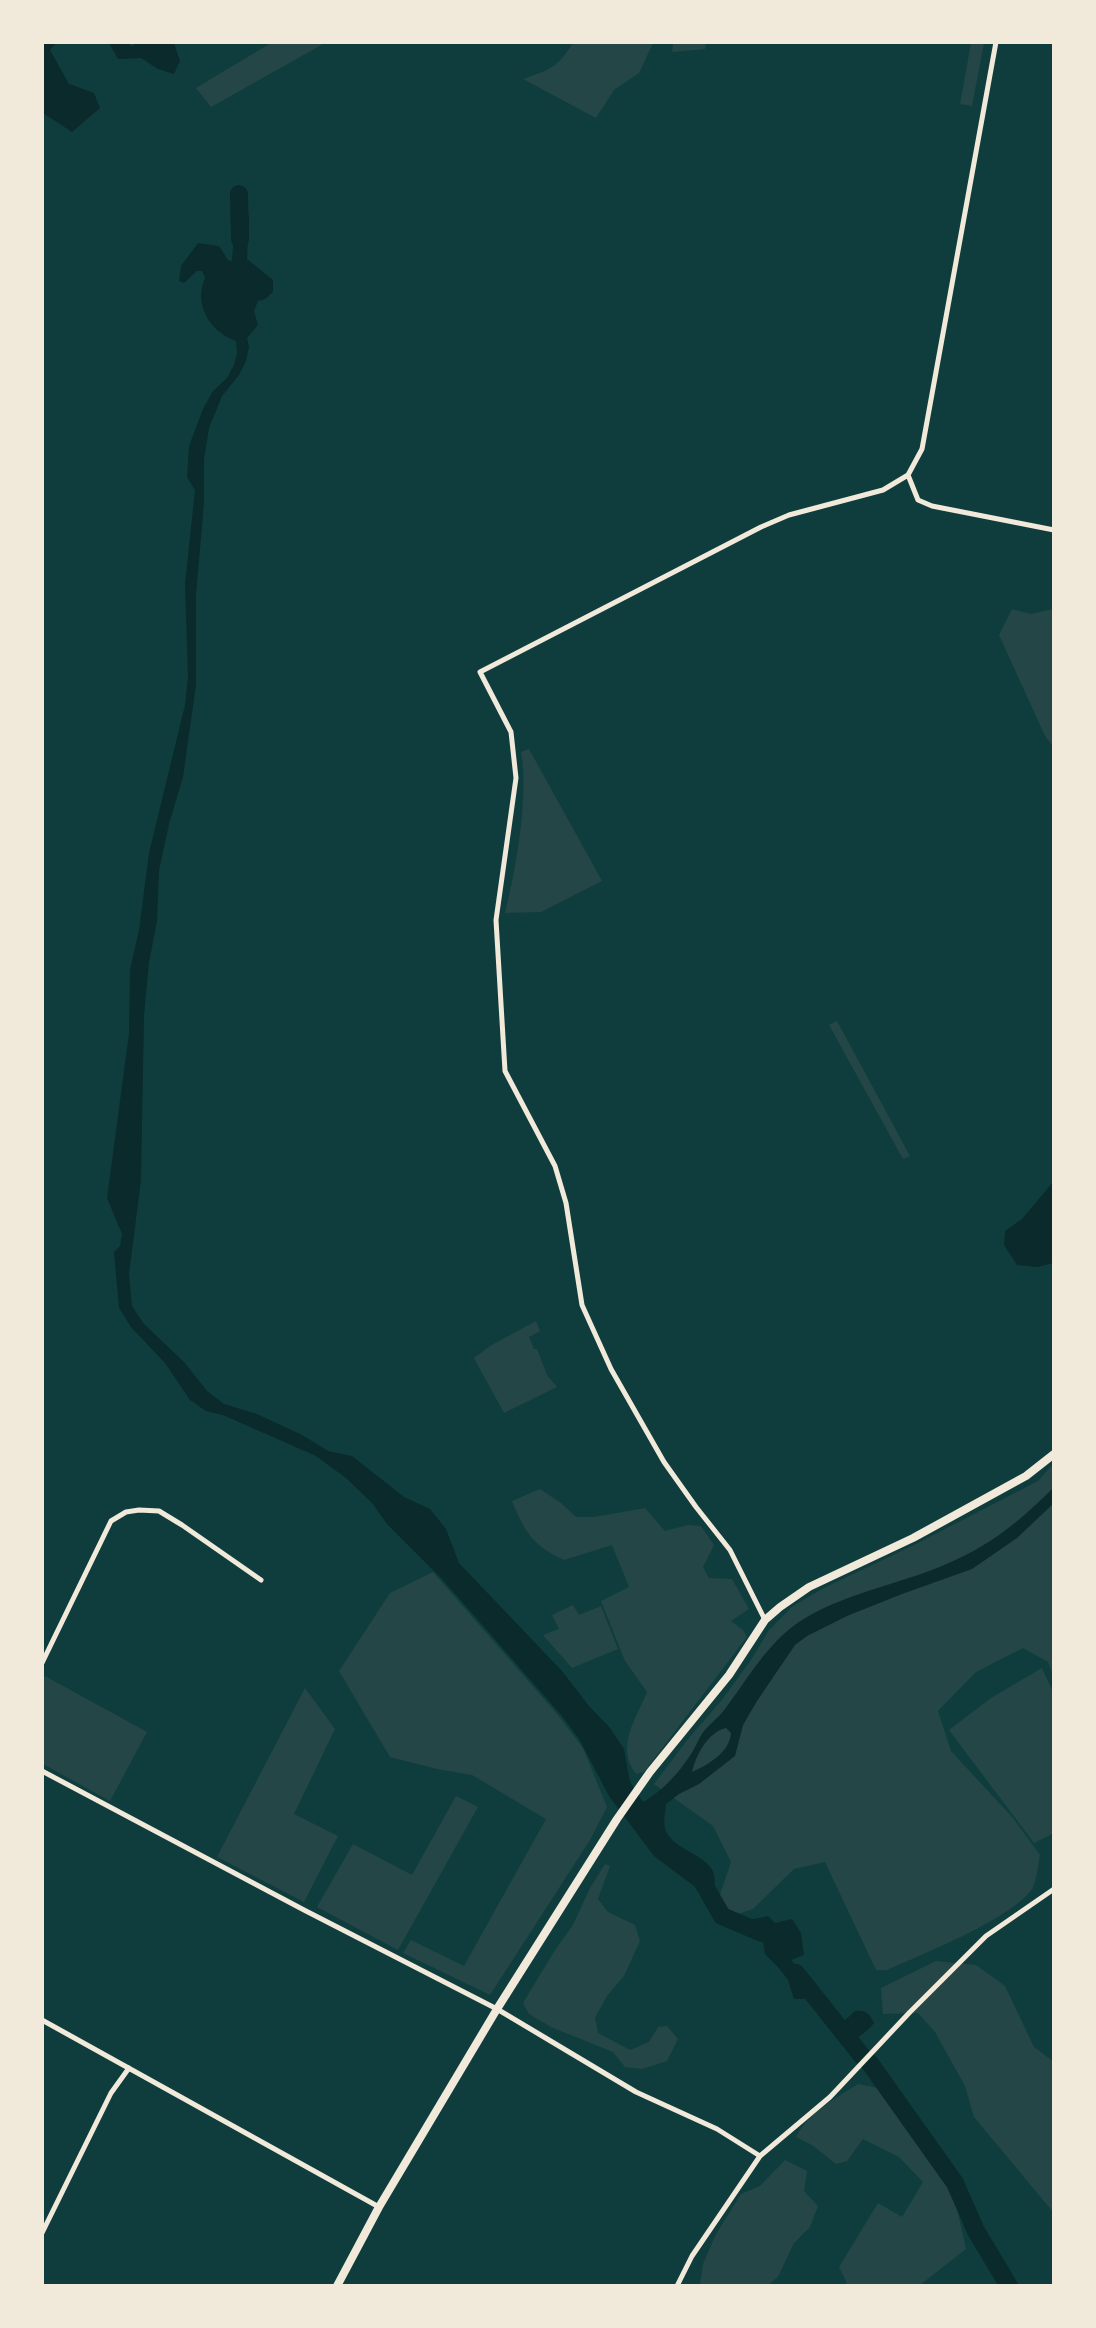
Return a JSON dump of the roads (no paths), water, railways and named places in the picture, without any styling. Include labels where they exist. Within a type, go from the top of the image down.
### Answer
[{"type":"street","points":[[765,1620],[730,1550],[664,1462],[612,1369],[582,1305],[566,1203],[555,1166],[504,1071],[496,920],[516,778],[510,732],[480,672],[761,526],[789,515],[883,490],[908,475],[922,449],[996,42]]},
{"type":"street","points":[[908,475],[918,500],[932,506],[1054,530]]},
{"type":"street","points":[[337,2286],[379,2207],[497,2010],[617,1819],[668,1749],[729,1676],[765,1620],[780,1606],[809,1587],[913,1538],[1026,1476],[1054,1454]]},
{"type":"street","points":[[42,1663],[111,1522],[126,1512],[139,1510],[159,1511],[262,1580]]},
{"type":"street","points":[[42,1770],[296,1906],[497,2010],[636,2092],[717,2129],[760,2156]]},
{"type":"street","points":[[677,2286],[692,2256],[760,2156],[830,2097],[910,2012],[986,1936],[1054,1889]]},
{"type":"street","points":[[42,2020],[379,2207]]},
{"type":"street","points":[[42,2233],[111,2093],[129,2068]]},
{"type":"waterway","points":[[239,194],[240,239]]},
{"type":"waterway","points":[[694,1872],[698,1874],[722,1916],[762,1933]]},
{"type":"waterway","points":[[796,1973],[862,2056]]},
{"type":"waterway","points":[[869,2062],[955,2183],[976,2231],[1009,2286]]}]
